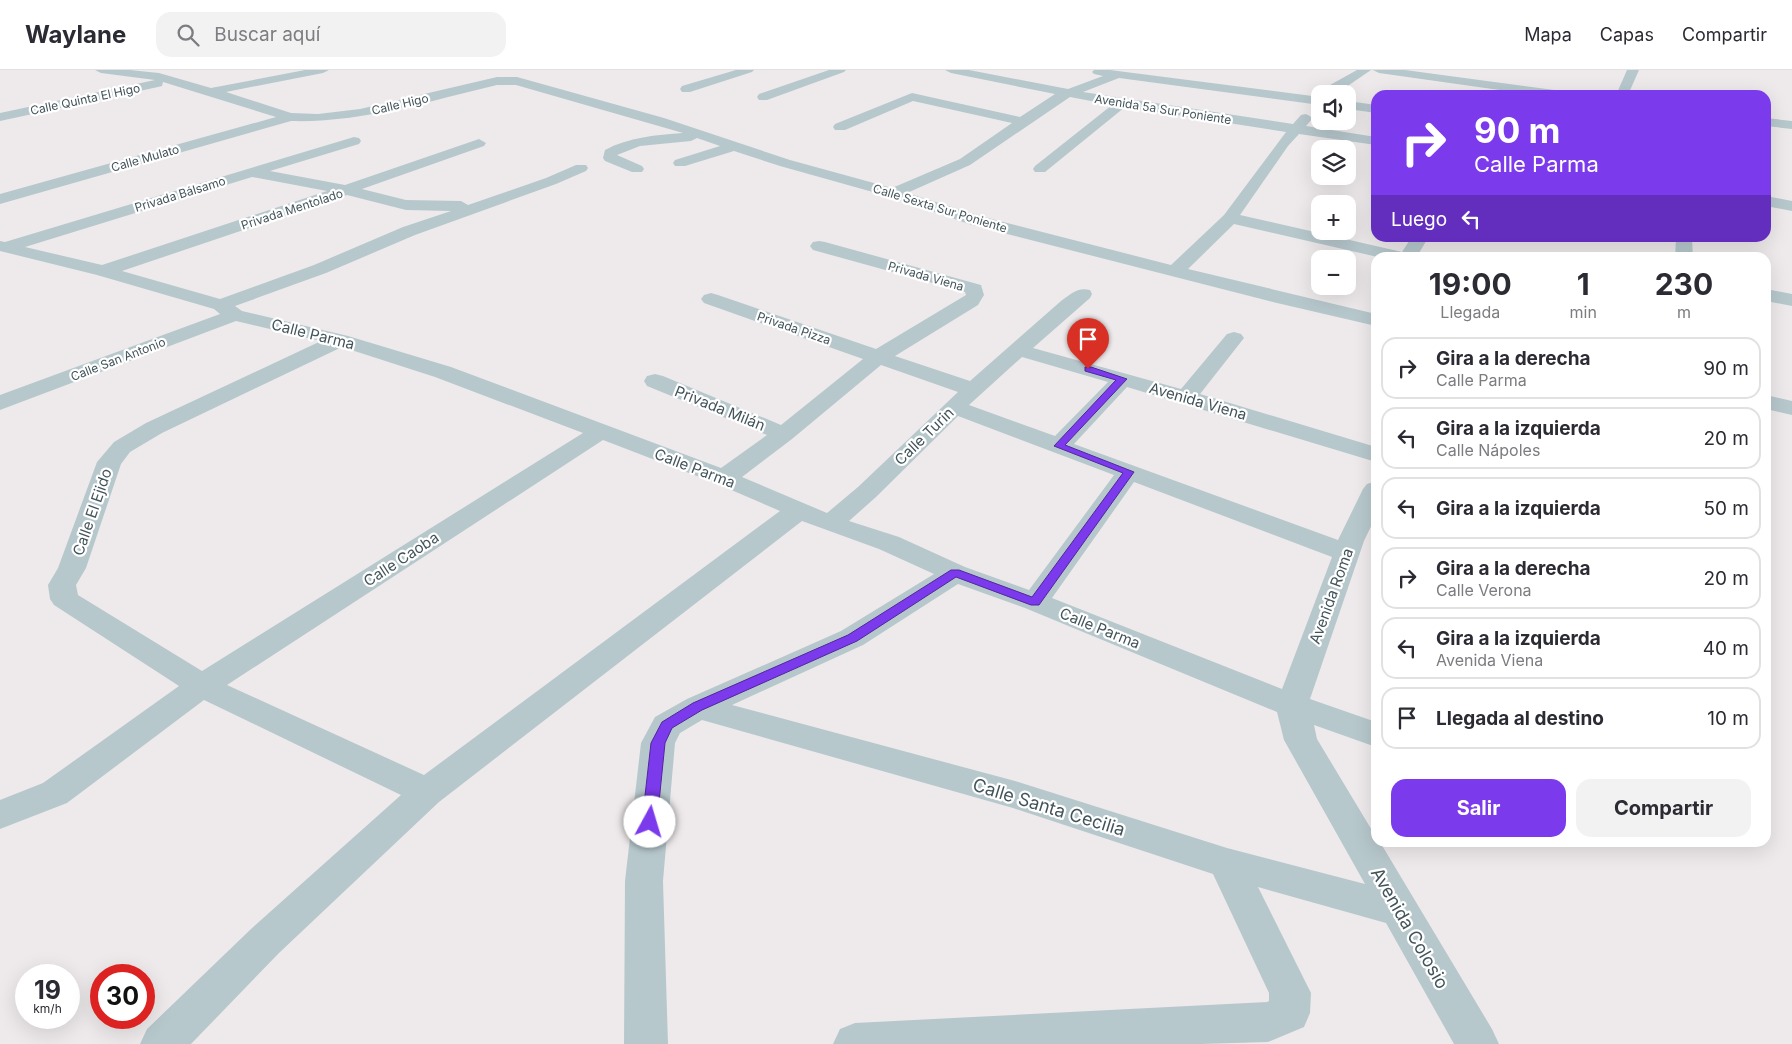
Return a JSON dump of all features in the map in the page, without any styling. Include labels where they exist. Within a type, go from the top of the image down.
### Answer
[{"type":"street","points":[[101,70],[164,79],[290,117]]},
{"type":"street","name":"Calle Quinta El Higo","points":[[0,117],[164,79],[184,70]]},
{"type":"street","points":[[212,92],[323,70]]},
{"type":"street","points":[[686,89],[748,70]]},
{"type":"street","points":[[763,97],[840,70]]},
{"type":"street","name":"Avenida 5a Sur Poniente","points":[[951,70],[1067,93],[1371,140]]},
{"type":"street","points":[[1087,70],[1115,76],[1221,87],[1311,101]]},
{"type":"street","points":[[1140,79],[1166,70]]},
{"type":"street","points":[[1339,85],[1365,70]]},
{"type":"street","points":[[1379,70],[1525,90]]},
{"type":"street","points":[[1624,90],[1633,70]]},
{"type":"street","points":[[893,193],[965,162],[1060,96],[1115,76]]},
{"type":"street","name":"Calle Higo","points":[[290,117],[318,118],[360,113],[508,80]]},
{"type":"street","name":"Calle Sexta Sur Poniente","points":[[508,80],[659,121],[785,163],[893,193],[978,221],[1284,299],[1371,319]]},
{"type":"street","points":[[840,127],[912,97],[1023,122]]},
{"type":"street","points":[[1040,170],[1122,102]]},
{"type":"street","points":[[1356,106],[1371,108]]},
{"type":"street","points":[[1176,270],[1230,218],[1284,143],[1311,113]]},
{"type":"street","points":[[843,114],[861,118]]},
{"type":"street","name":"Calle Mulato","points":[[0,199],[290,117]]},
{"type":"street","points":[[1771,123],[1792,125]]},
{"type":"street","points":[[637,169],[610,158],[610,152],[620,147],[641,142],[705,136]]},
{"type":"street","name":"Privada Bálsamo","points":[[2,247],[354,141]]},
{"type":"street","name":"Privada Mentolado","points":[[103,271],[346,190],[479,143]]},
{"type":"street","points":[[680,163],[735,146]]},
{"type":"street","name":"Calle San Antonio","points":[[0,403],[228,310],[410,231],[581,168]]},
{"type":"street","points":[[252,172],[346,190],[406,205],[478,206]]},
{"type":"street","points":[[1771,202],[1792,206]]},
{"type":"street","points":[[1230,218],[1380,252]]},
{"type":"street","name":"Privada Viena","points":[[819,246],[974,289],[975,296],[971,302],[878,357]]},
{"type":"street","name":"Calle Parma","points":[[2,247],[103,271],[228,310],[341,340],[443,372],[724,478],[798,510],[889,543],[955,573],[1035,602],[1292,705],[1371,733]]},
{"type":"street","name":"Calle Turin","points":[[831,523],[867,492],[954,407],[1083,294]]},
{"type":"street","points":[[1771,296],[1792,300]]},
{"type":"street","name":"Privada Pizza","points":[[710,299],[973,390]]},
{"type":"street","points":[[1186,397],[1234,338]]},
{"type":"street","name":"Calle El Ejido","points":[[341,340],[154,428],[122,447],[109,462],[72,568],[62,585],[64,599],[202,686],[427,792]]},
{"type":"street","name":"Avenida Viena","points":[[1018,350],[1186,397],[1371,453]]},
{"type":"street","points":[[724,478],[784,434],[878,357]]},
{"type":"street","points":[[1059,446],[1122,379]]},
{"type":"street","name":"Privada Milán","points":[[656,381],[784,434]]},
{"type":"street","points":[[1771,403],[1792,408]]},
{"type":"street","points":[[954,407],[1347,553]]},
{"type":"street","name":"Calle Caoba","points":[[0,815],[55,793],[202,686],[600,432]]},
{"type":"street","points":[[1035,602],[1129,472]]},
{"type":"street","name":"Avenida Roma","points":[[1292,705],[1347,553],[1371,506]]},
{"type":"street","points":[[162,1044],[265,941],[427,792],[798,510]]},
{"type":"street","points":[[646,1044],[644,881],[658,743],[667,725],[698,707],[852,638],[955,573]]},
{"type":"street","name":"Avenida Colosio","points":[[1292,705],[1301,740],[1477,1044]]},
{"type":"street","name":"Calle Santa Cecilia","points":[[698,707],[1015,796],[1227,863],[1400,910]]},
{"type":"street","points":[[855,1044],[1201,1024],[1268,1022],[1289,1014],[1290,993],[1227,863]]},
{"type":"route","points":[[650,822],[658,743],[667,725],[698,707],[852,638],[955,573],[1035,602],[1129,472],[1059,446],[1122,379],[1088,369]]}]
